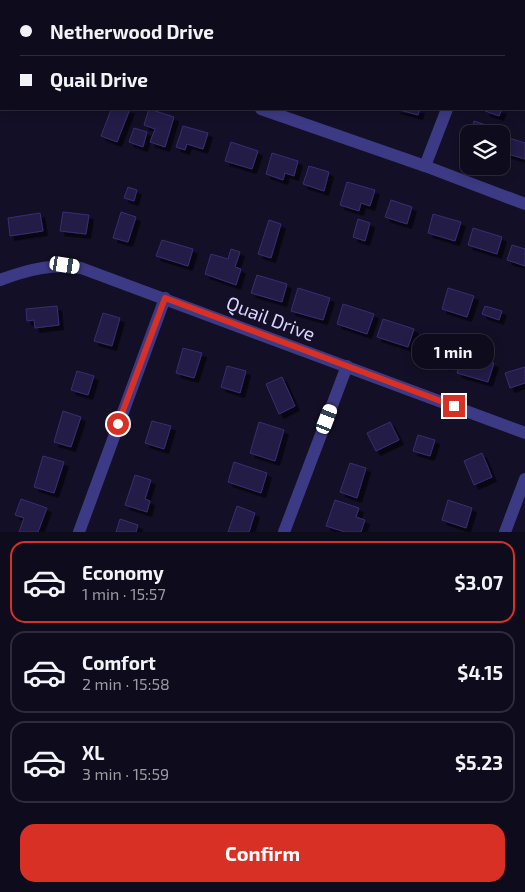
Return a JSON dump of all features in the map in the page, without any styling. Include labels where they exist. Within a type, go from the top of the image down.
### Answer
[{"type":"street","points":[[264,110],[425,166],[525,204]]},
{"type":"street","points":[[425,166],[447,110]]},
{"type":"street","name":"Quail Drive","points":[[0,280],[46,267],[65,265],[81,268],[525,433]]},
{"type":"street","points":[[79,532],[165,298]]},
{"type":"street","points":[[284,532],[347,366]]},
{"type":"street","points":[[505,532],[525,479]]},
{"type":"building","points":[[111,110],[130,110],[117,142],[101,136]]},
{"type":"building","points":[[149,110],[174,117],[165,147],[150,142],[155,129],[144,125]]},
{"type":"building","points":[[400,110],[420,110],[418,115]]},
{"type":"building","points":[[486,110],[502,110],[499,116]]},
{"type":"building","points":[[474,121],[486,125],[473,125]]},
{"type":"building","points":[[183,126],[208,133],[203,149],[187,144],[185,150],[176,147]]},
{"type":"building","points":[[134,128],[147,132],[143,147],[129,142]]},
{"type":"building","points":[[510,138],[525,143],[525,159],[510,155]]},
{"type":"building","points":[[231,142],[258,151],[252,169],[225,161]]},
{"type":"building","points":[[272,153],[298,161],[294,176],[285,173],[283,180],[266,174]]},
{"type":"building","points":[[309,166],[329,172],[324,191],[303,184]]},
{"type":"building","points":[[347,182],[375,190],[370,206],[361,203],[359,211],[340,205]]},
{"type":"building","points":[[128,187],[137,190],[134,201],[124,198]]},
{"type":"building","points":[[391,200],[412,207],[407,224],[385,217]]},
{"type":"building","points":[[63,212],[89,215],[86,234],[60,231]]},
{"type":"building","points":[[121,212],[136,217],[128,242],[113,238]]},
{"type":"building","points":[[40,213],[43,231],[10,236],[8,218]]},
{"type":"building","points":[[433,214],[461,222],[455,241],[428,233]]},
{"type":"building","points":[[358,219],[370,223],[365,241],[353,237]]},
{"type":"building","points":[[269,220],[281,224],[271,258],[258,254]]},
{"type":"building","points":[[473,228],[502,237],[497,254],[468,245]]},
{"type":"building","points":[[162,240],[193,249],[188,266],[156,256]]},
{"type":"building","points":[[512,245],[525,249],[525,266],[507,260]]},
{"type":"building","points":[[231,249],[240,252],[235,267],[241,269],[236,285],[205,274],[211,254],[228,259]]},
{"type":"building","points":[[257,275],[287,284],[282,302],[251,293]]},
{"type":"building","points":[[298,288],[330,298],[323,320],[291,311]]},
{"type":"building","points":[[448,288],[474,296],[467,317],[442,309]]},
{"type":"building","points":[[343,304],[374,314],[367,334],[337,324]]},
{"type":"building","points":[[57,306],[59,325],[35,328],[34,320],[27,321],[26,309]]},
{"type":"building","points":[[485,306],[502,311],[499,320],[482,314]]},
{"type":"building","points":[[103,313],[120,318],[112,346],[94,341]]},
{"type":"building","points":[[383,319],[414,329],[408,347],[377,337]]},
{"type":"building","points":[[441,334],[456,339],[447,366],[416,357],[423,337],[438,342]]},
{"type":"building","points":[[183,348],[202,353],[194,378],[176,373]]},
{"type":"building","points":[[463,354],[494,363],[488,382],[457,373]]},
{"type":"building","points":[[227,366],[246,371],[240,393],[221,387]]},
{"type":"building","points":[[525,367],[525,383],[510,388],[505,373]]},
{"type":"building","points":[[77,371],[94,376],[88,395],[71,390]]},
{"type":"building","points":[[282,377],[295,406],[279,414],[266,384]]},
{"type":"building","points":[[63,411],[81,417],[71,447],[54,442]]},
{"type":"building","points":[[152,421],[171,426],[164,449],[145,443]]},
{"type":"building","points":[[259,422],[284,430],[275,461],[250,453]]},
{"type":"building","points":[[390,422],[399,440],[376,451],[367,433]]},
{"type":"building","points":[[418,435],[435,440],[430,456],[413,451]]},
{"type":"building","points":[[482,453],[492,477],[474,485],[464,461]]},
{"type":"building","points":[[43,456],[64,462],[54,493],[34,487]]},
{"type":"building","points":[[234,462],[267,473],[261,493],[228,482]]},
{"type":"building","points":[[350,463],[366,468],[357,498],[340,492]]},
{"type":"building","points":[[135,475],[151,480],[145,499],[150,501],[147,512],[125,505]]},
{"type":"building","points":[[21,499],[47,508],[38,532],[19,532],[24,518],[15,515]]},
{"type":"building","points":[[335,500],[359,508],[356,517],[365,520],[361,532],[345,532],[326,526]]},
{"type":"building","points":[[448,500],[472,508],[466,528],[442,520]]},
{"type":"building","points":[[237,506],[255,513],[249,532],[228,532]]},
{"type":"building","points":[[120,519],[138,525],[136,532],[116,532]]},
{"type":"route","points":[[118,424],[165,298],[454,406]]}]
